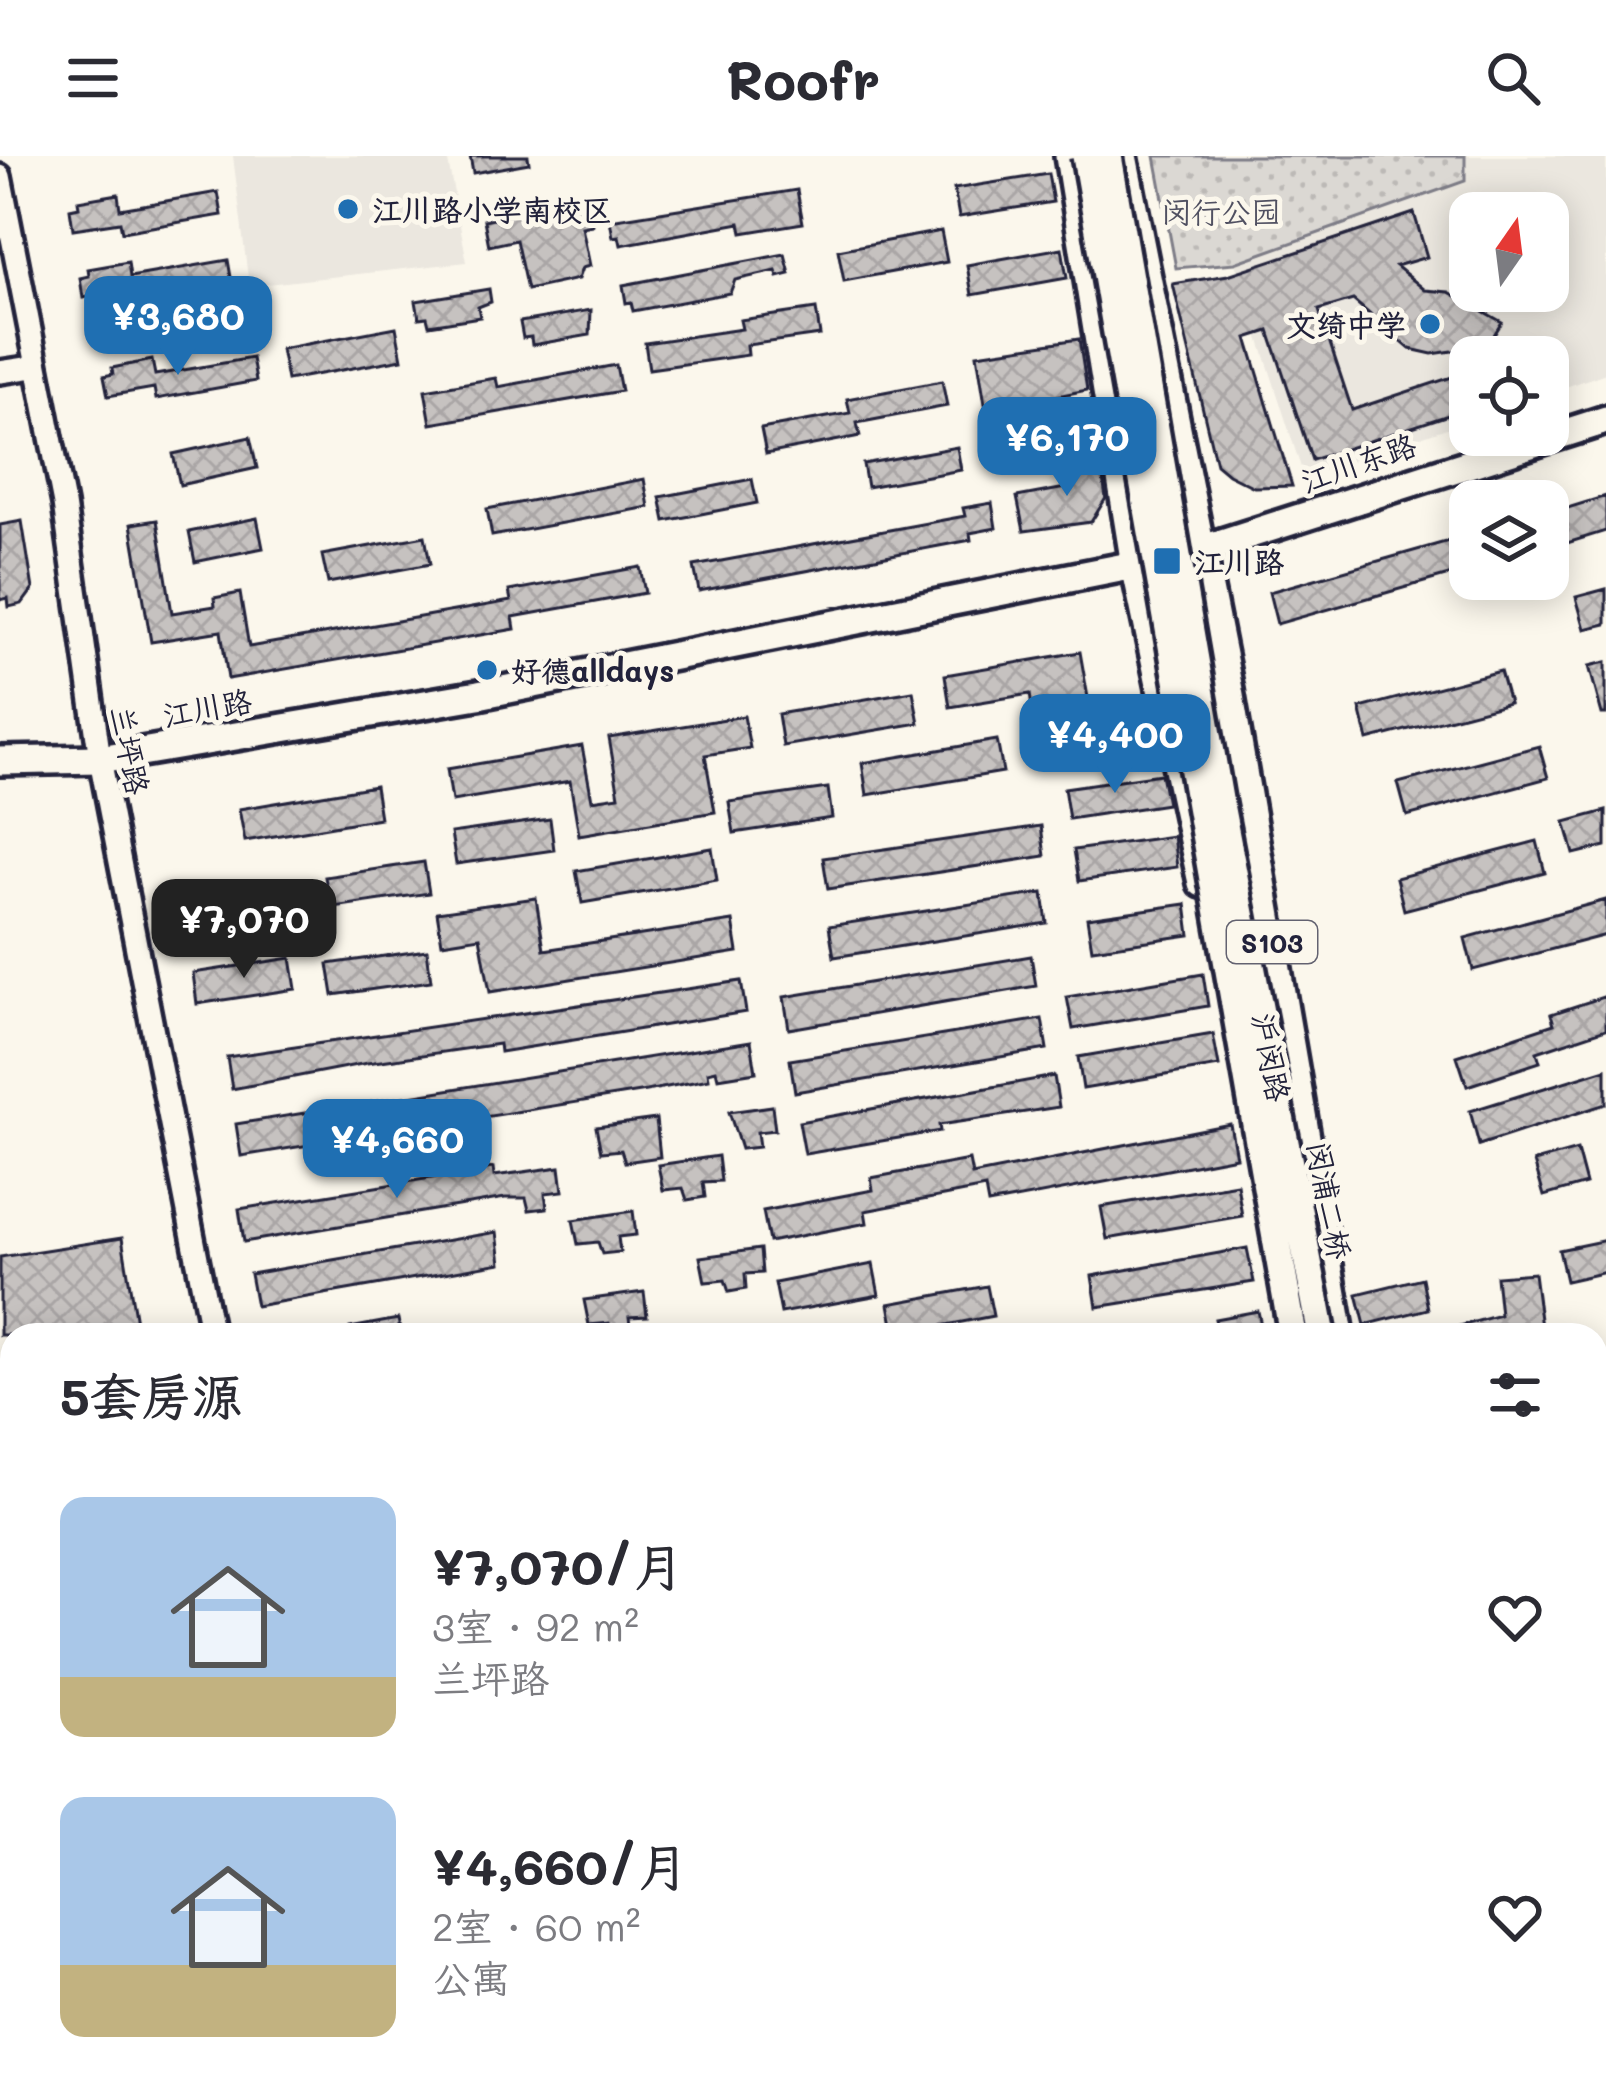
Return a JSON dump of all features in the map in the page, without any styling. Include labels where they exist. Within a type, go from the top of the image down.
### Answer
[{"type":"main road","name":"沪闵路","points":[[1069,156],[1135,566],[1246,1094],[1288,1323]]},
{"type":"main road","name":"闵浦二桥","points":[[1086,156],[1288,1323]]},
{"type":"main road","name":"闵浦二桥","points":[[1108,156],[1215,776],[1320,1323]]},
{"type":"main road","name":"沪闵路","points":[[1123,156],[1201,550],[1338,1323]]},
{"type":"main road","name":"江川东路","points":[[1201,550],[1606,420]]},
{"type":"main road","name":"江川路","points":[[0,761],[100,759],[500,691],[1201,550]]},
{"type":"street","name":"兰坪路","points":[[0,176],[33,368],[64,504],[100,759],[210,1323]]},
{"type":"street","points":[[0,372],[33,368]]},
{"type":"shaded area","name":"江川路小学南校区","points":[[233,156],[447,156],[467,262],[249,286]]},
{"type":"shaded area","name":"文绮中学","points":[[1465,156],[1606,156],[1606,373],[1569,386],[1569,336],[1449,336],[1449,427],[1304,477],[1235,263],[1464,181]]},
{"type":"green space","name":"闵行公园","points":[[1155,156],[1465,156],[1465,181],[1235,263],[1176,268]]},
{"type":"building","points":[[470,156],[528,156],[529,163],[473,173]]},
{"type":"building","points":[[1048,174],[1053,202],[959,217],[954,189]]},
{"type":"building","points":[[797,190],[803,223],[742,233],[740,223],[621,245],[619,236],[613,237],[610,220]]},
{"type":"building","points":[[218,192],[222,215],[122,232],[120,222],[73,229],[70,209],[79,207],[78,201],[118,194],[120,209]]},
{"type":"building","points":[[588,199],[593,225],[582,227],[590,266],[582,268],[578,279],[527,290],[516,240],[489,246],[484,220]]},
{"type":"building","points":[[1414,213],[1427,257],[1396,266],[1425,290],[1449,292],[1449,312],[1484,312],[1502,322],[1493,336],[1449,336],[1449,352],[1432,354],[1410,349],[1353,300],[1319,310],[1352,410],[1449,378],[1449,415],[1312,460],[1269,331],[1247,338],[1292,486],[1254,487],[1216,464],[1173,284],[1228,275]]},
{"type":"building","points":[[941,231],[947,262],[844,281],[838,250]]},
{"type":"building","points":[[1062,248],[1067,278],[972,295],[967,265]]},
{"type":"building","points":[[785,254],[790,274],[778,277],[776,271],[735,280],[730,293],[633,311],[631,302],[626,303],[623,285]]},
{"type":"building","points":[[228,260],[232,283],[131,301],[130,290],[83,298],[80,278],[89,276],[88,269],[128,262],[130,277]]},
{"type":"building","points":[[489,289],[491,302],[478,307],[480,317],[429,325],[427,317],[419,318],[416,301]]},
{"type":"building","points":[[816,309],[820,335],[747,345],[748,355],[649,369],[645,343],[742,329],[740,320]]},
{"type":"building","points":[[591,310],[590,335],[532,345],[531,337],[523,338],[520,322]]},
{"type":"building","points":[[396,327],[402,359],[287,380],[281,349]]},
{"type":"building","points":[[1079,339],[1087,390],[992,409],[985,404],[977,354]]},
{"type":"building","points":[[252,358],[256,381],[156,399],[154,388],[108,396],[104,376],[113,374],[112,368],[152,360],[155,375]]},
{"type":"building","points":[[616,365],[621,391],[431,424],[425,390],[496,378],[498,387]]},
{"type":"building","points":[[942,381],[947,406],[857,423],[860,436],[766,454],[761,429],[850,413],[847,399]]},
{"type":"building","points":[[250,437],[257,468],[180,485],[173,454]]},
{"type":"building","points":[[957,447],[961,470],[867,487],[863,464]]},
{"type":"building","points":[[1099,454],[1106,498],[1091,522],[1024,531],[1017,497],[1071,487],[1074,458]]},
{"type":"building","points":[[644,479],[649,507],[492,536],[487,509]]},
{"type":"building","points":[[752,479],[757,503],[665,521],[660,497]]},
{"type":"building","points":[[1606,496],[1606,531],[1569,542],[1569,507]]},
{"type":"building","points":[[992,503],[996,528],[970,533],[971,540],[699,591],[694,566],[965,516],[963,508]]},
{"type":"building","points":[[257,518],[263,548],[195,562],[189,532]]},
{"type":"building","points":[[157,520],[172,613],[215,606],[214,598],[240,593],[249,647],[511,601],[509,591],[640,567],[645,593],[513,617],[515,629],[228,679],[221,631],[151,642],[131,524]]},
{"type":"building","points":[[22,521],[33,589],[22,604],[9,607],[8,598],[0,600],[0,525]]},
{"type":"building","points":[[425,536],[430,564],[328,583],[322,555]]},
{"type":"building","points":[[1449,541],[1449,575],[1277,624],[1269,592]]},
{"type":"building","points":[[1606,589],[1606,624],[1585,629],[1576,597]]},
{"type":"building","points":[[1080,652],[1090,709],[1132,703],[1137,734],[1038,748],[1030,694],[950,707],[945,675]]},
{"type":"building","points":[[1606,662],[1606,714],[1602,714],[1589,666]]},
{"type":"building","points":[[1500,671],[1509,703],[1368,740],[1360,708]]},
{"type":"building","points":[[913,691],[919,723],[783,746],[778,714]]},
{"type":"building","points":[[744,716],[750,748],[705,755],[715,812],[579,835],[570,781],[452,801],[447,769],[582,746],[592,800],[619,796],[609,738]]},
{"type":"building","points":[[997,740],[1003,772],[867,795],[862,763]]},
{"type":"building","points":[[1539,746],[1548,778],[1407,816],[1398,783]]},
{"type":"building","points":[[1161,774],[1167,804],[1069,819],[1064,788]]},
{"type":"building","points":[[375,786],[380,818],[245,841],[239,809]]},
{"type":"building","points":[[828,788],[832,818],[734,833],[729,802]]},
{"type":"building","points":[[1606,811],[1606,846],[1574,854],[1565,822]]},
{"type":"building","points":[[550,819],[554,850],[456,864],[451,833]]},
{"type":"building","points":[[1041,826],[1045,856],[828,889],[823,858]]},
{"type":"building","points":[[1173,836],[1177,867],[1079,881],[1074,850]]},
{"type":"building","points":[[1537,841],[1545,873],[1404,910],[1396,878]]},
{"type":"building","points":[[712,848],[717,880],[582,903],[576,871]]},
{"type":"building","points":[[424,862],[429,893],[327,908],[328,916],[310,918],[312,933],[294,935],[290,923],[270,925],[265,901],[328,892],[325,877]]},
{"type":"building","points":[[1043,893],[1047,923],[834,957],[829,926]]},
{"type":"building","points":[[536,898],[544,950],[733,921],[738,952],[490,992],[480,937],[442,943],[437,912]]},
{"type":"building","points":[[1606,900],[1606,935],[1473,970],[1465,938]]},
{"type":"building","points":[[1186,904],[1190,935],[1092,949],[1087,918]]},
{"type":"building","points":[[427,950],[431,981],[333,995],[328,964]]},
{"type":"building","points":[[1031,956],[1036,986],[789,1029],[784,997]]},
{"type":"building","points":[[291,958],[296,989],[197,1004],[193,973]]},
{"type":"building","points":[[1203,974],[1208,1006],[1073,1029],[1067,997]]},
{"type":"building","points":[[741,981],[746,1012],[500,1052],[499,1044],[367,1063],[232,1089],[227,1057]]},
{"type":"building","points":[[1606,996],[1606,1029],[1537,1052],[1540,1062],[1467,1086],[1457,1056],[1554,1024],[1551,1014]]},
{"type":"building","points":[[1042,1019],[1047,1049],[795,1092],[790,1060]]},
{"type":"building","points":[[1213,1034],[1219,1066],[1083,1089],[1078,1057]]},
{"type":"building","points":[[751,1041],[756,1072],[718,1078],[716,1070],[708,1072],[709,1079],[646,1091],[241,1156],[236,1124]]},
{"type":"building","points":[[1606,1069],[1606,1104],[1479,1145],[1470,1111]]},
{"type":"building","points":[[1054,1076],[1059,1107],[939,1125],[940,1131],[805,1154],[799,1122]]},
{"type":"building","points":[[772,1106],[775,1130],[757,1132],[759,1147],[741,1149],[729,1112]]},
{"type":"building","points":[[656,1119],[660,1157],[625,1162],[621,1150],[601,1152],[596,1127]]},
{"type":"building","points":[[1230,1124],[1236,1157],[988,1204],[985,1188],[865,1211],[867,1223],[769,1242],[763,1211],[873,1190],[871,1178],[969,1160],[972,1175]]},
{"type":"building","points":[[1577,1150],[1586,1184],[1544,1196],[1534,1162]]},
{"type":"building","points":[[718,1156],[721,1181],[703,1182],[705,1197],[687,1200],[683,1188],[663,1190],[658,1165]]},
{"type":"building","points":[[560,1167],[563,1191],[545,1193],[547,1208],[529,1210],[526,1198],[505,1198],[244,1242],[239,1209],[493,1168],[494,1176]]},
{"type":"building","points":[[1237,1184],[1242,1216],[1107,1239],[1101,1207]]},
{"type":"building","points":[[633,1211],[636,1235],[618,1237],[620,1252],[602,1254],[598,1242],[578,1244],[573,1220]]},
{"type":"building","points":[[497,1232],[501,1263],[256,1306],[250,1274]]},
{"type":"building","points":[[122,1238],[136,1323],[0,1323],[0,1257]]},
{"type":"building","points":[[1606,1240],[1606,1272],[1566,1281],[1559,1250]]},
{"type":"building","points":[[1247,1248],[1254,1282],[1097,1307],[1092,1276]]},
{"type":"building","points":[[760,1249],[762,1273],[745,1274],[746,1289],[729,1292],[725,1280],[705,1282],[700,1257]]},
{"type":"building","points":[[873,1264],[879,1295],[781,1313],[775,1283]]},
{"type":"building","points":[[1534,1273],[1540,1323],[1471,1323],[1500,1315],[1496,1276]]},
{"type":"building","points":[[1422,1278],[1428,1309],[1364,1323],[1357,1294]]},
{"type":"building","points":[[987,1286],[993,1316],[957,1323],[893,1323],[889,1304]]},
{"type":"building","points":[[644,1292],[647,1316],[629,1317],[630,1323],[589,1323],[584,1300]]},
{"type":"building","points":[[1258,1311],[1260,1323],[1216,1323],[1215,1319]]},
{"type":"railway","points":[[1103,156],[1310,1323]]},
{"type":"place","name":"江川路小学南校区","points":[[348,209]]},
{"type":"place","name":"文绮中学","points":[[1430,324]]},
{"type":"place","name":"江川路","points":[[1167,561]]},
{"type":"place","name":"好德alldays","points":[[487,670]]}]
